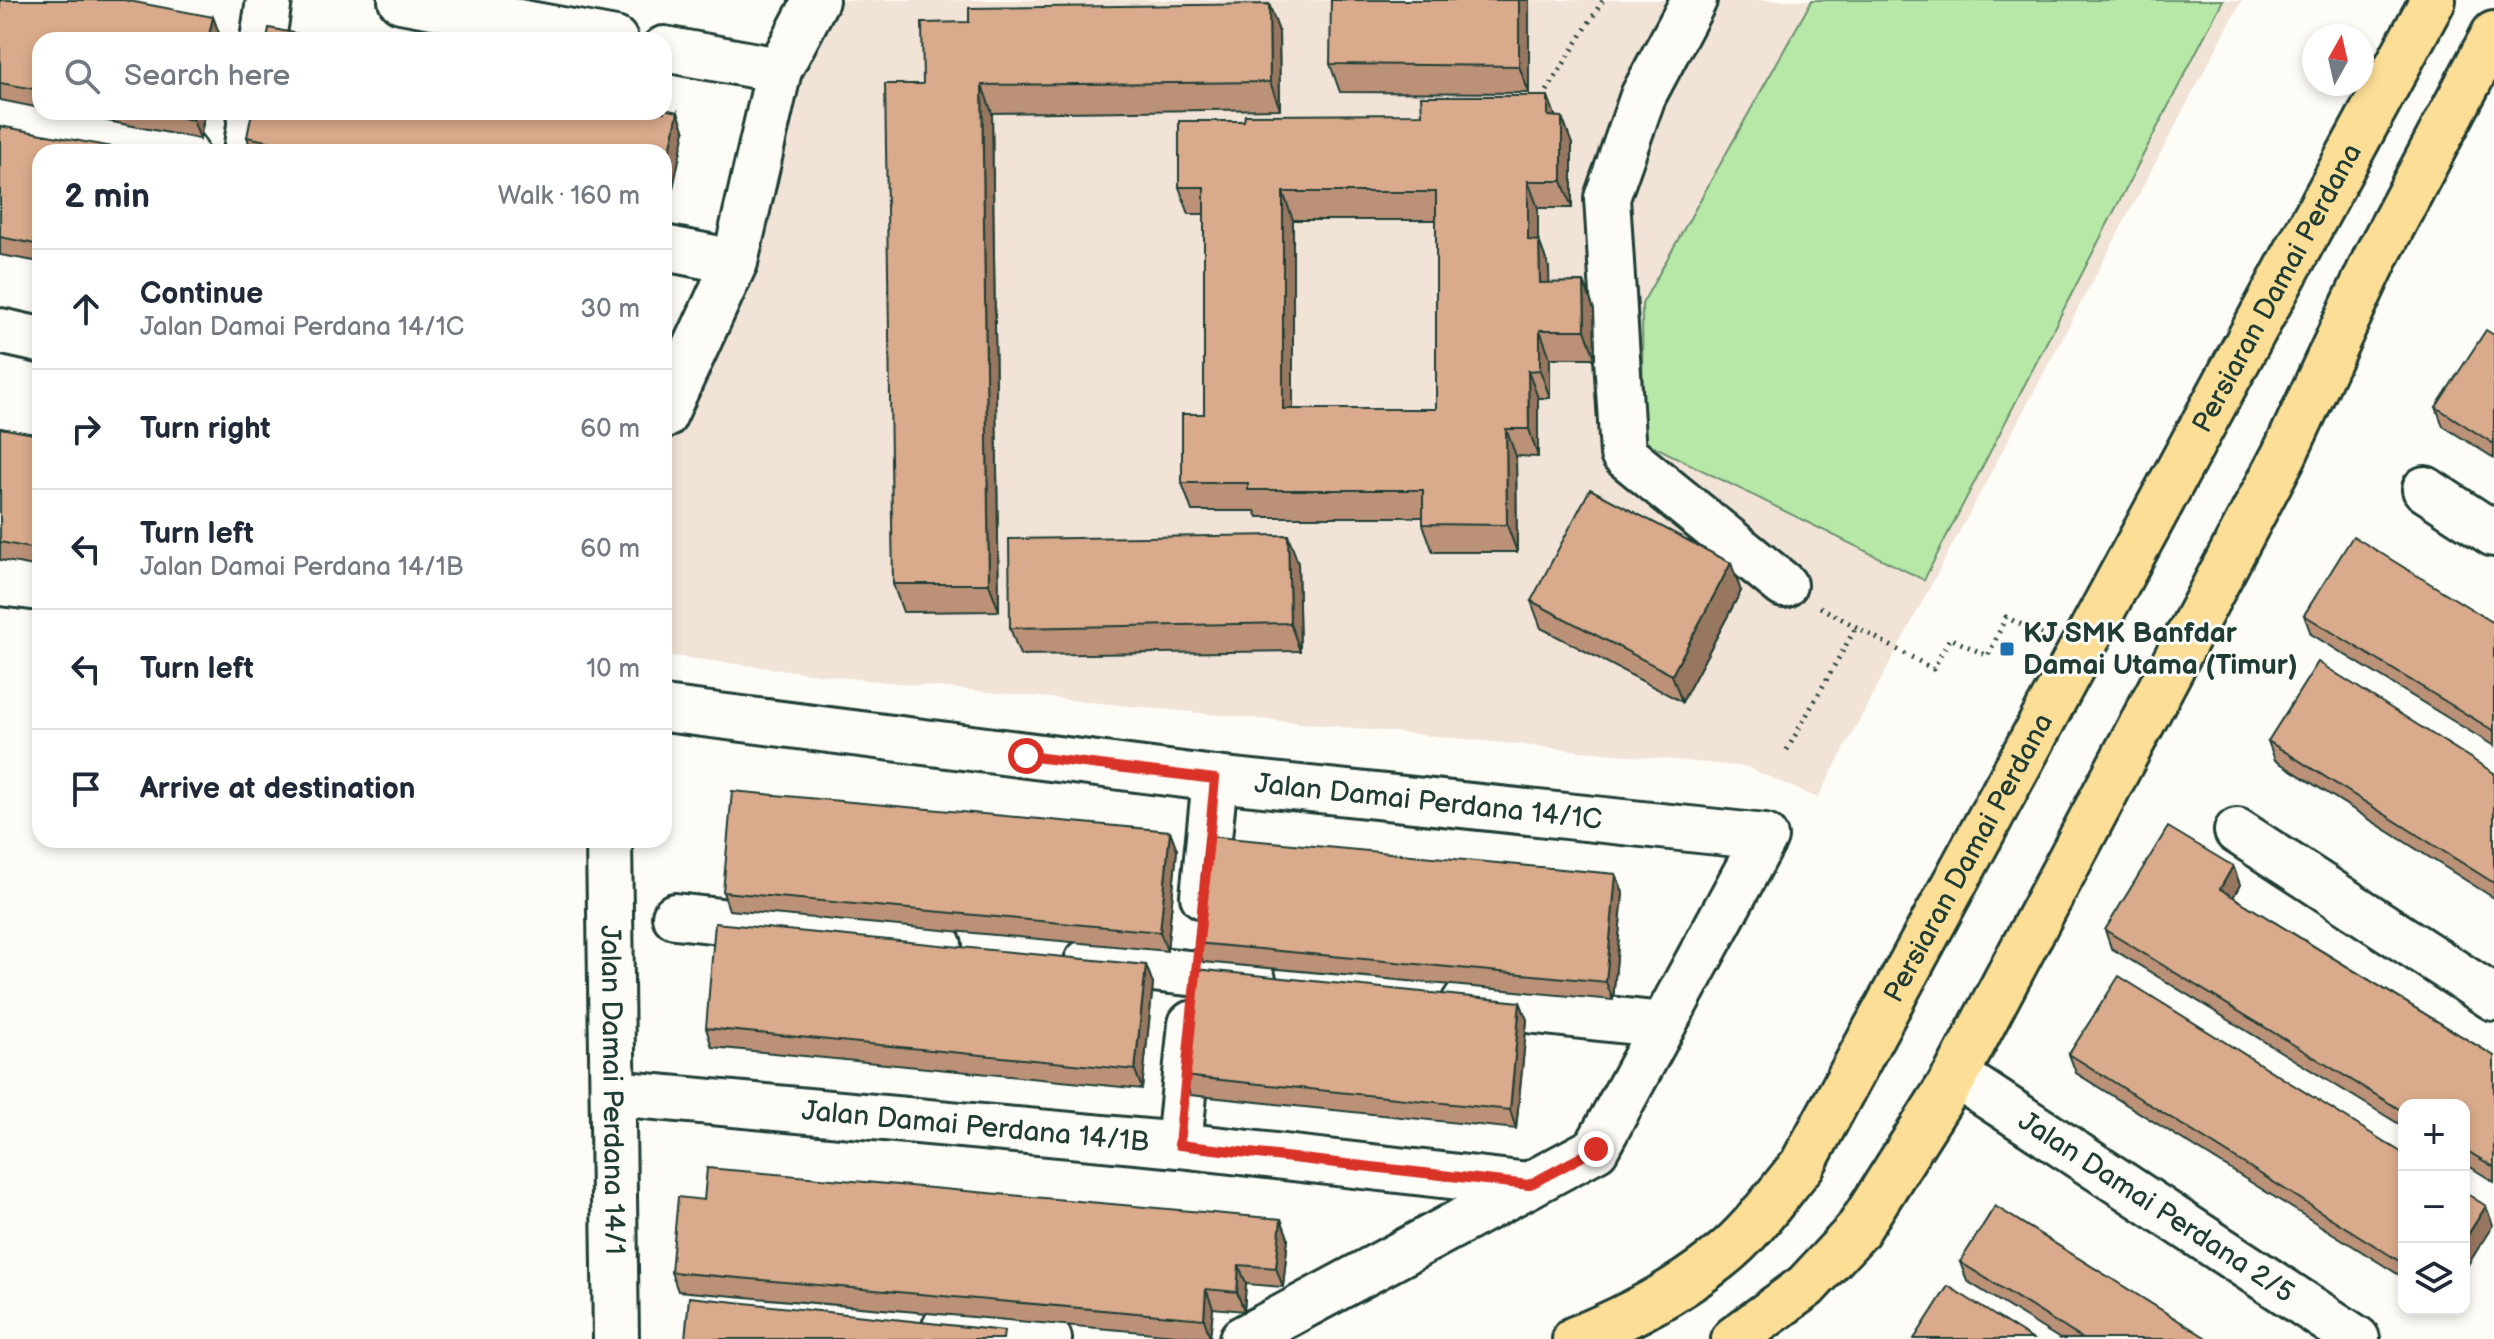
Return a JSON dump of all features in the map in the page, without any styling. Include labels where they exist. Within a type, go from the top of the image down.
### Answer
[{"type":"main road","name":"Persiaran Damai Perdana","points":[[1578,1338],[1678,1287],[1721,1257],[1802,1165],[2433,0]]},
{"type":"main road","points":[[1734,1339],[1806,1286],[1857,1231],[1956,1075],[2284,455],[2378,253],[2494,34]]},
{"type":"street","points":[[264,32],[269,0]]},
{"type":"street","points":[[401,0],[572,32]]},
{"type":"street","points":[[672,399],[735,262],[779,70],[816,0]]},
{"type":"street","points":[[1694,0],[1643,96],[1607,198],[1623,454],[1784,585]]},
{"type":"street","points":[[672,50],[779,70]]},
{"type":"street","points":[[0,116],[144,144]]},
{"type":"street","points":[[247,144],[251,120]]},
{"type":"street","points":[[672,250],[735,262]]},
{"type":"street","points":[[0,331],[32,338]]},
{"type":"street","points":[[2425,489],[2494,534]]},
{"type":"street","points":[[0,583],[32,587]]},
{"type":"street","name":"Jalan Damai Perdana 14/1C","points":[[672,710],[1215,779],[1765,837],[1663,1025]]},
{"type":"street","points":[[1179,1145],[1215,779]]},
{"type":"street","points":[[2237,831],[2494,998]]},
{"type":"street","name":"Jalan Damai Perdana 14/1","points":[[609,848],[616,1339]]},
{"type":"street","points":[[675,916],[975,949]]},
{"type":"street","points":[[1054,958],[1289,984]]},
{"type":"street","points":[[1242,1339],[1596,1149],[1663,1025],[1429,999]]},
{"type":"street","name":"Jalan Damai Perdana 2/5","points":[[1956,1075],[2357,1339]]},
{"type":"street","name":"Jalan Damai Perdana 14/1B","points":[[613,1093],[1179,1145],[1529,1185]]},
{"type":"street","points":[[899,1322],[1049,1339]]},
{"type":"path","points":[[1547,91],[1603,0]]},
{"type":"path","points":[[1787,750],[1855,629],[1933,669],[1950,638],[1988,656],[2006,617]]},
{"type":"shaded area","points":[[835,0],[2242,0],[1818,798],[1746,767],[857,679],[672,656],[672,422],[755,261],[784,101]]},
{"type":"green space","points":[[1812,0],[2223,0],[1924,580],[1643,441],[1642,304]]},
{"type":"building","points":[[0,0],[124,0],[213,17],[210,32],[32,32],[32,89],[0,83]]},
{"type":"building","points":[[1331,0],[1519,0],[1519,66],[1330,64]]},
{"type":"building","points":[[1269,4],[1270,82],[982,85],[989,584],[893,584],[885,84],[923,84],[922,23],[969,22],[969,8]]},
{"type":"building","points":[[269,28],[289,32],[268,32]]},
{"type":"building","points":[[1421,96],[1548,96],[1548,116],[1562,117],[1562,181],[1528,181],[1528,240],[1539,241],[1540,283],[1584,282],[1585,330],[1540,330],[1540,370],[1528,371],[1529,429],[1506,429],[1507,525],[1423,524],[1423,490],[1248,490],[1248,483],[1182,483],[1182,414],[1204,414],[1204,187],[1179,187],[1179,121],[1244,121],[1245,115],[1422,114]],"holes":[[[1283,192],[1436,192],[1436,409],[1283,409]]]},
{"type":"building","points":[[672,111],[678,112],[671,144],[281,144],[247,137],[250,120],[672,120]]},
{"type":"building","points":[[0,126],[96,144],[32,144],[32,243],[0,237]]},
{"type":"building","points":[[2486,330],[2494,335],[2494,444],[2436,407]]},
{"type":"building","points":[[0,428],[32,434],[32,548],[0,542]]},
{"type":"building","points":[[1590,489],[1731,563],[1672,675],[1531,601]]},
{"type":"building","points":[[1288,535],[1290,623],[1010,628],[1009,539]]},
{"type":"building","points":[[2353,536],[2494,623],[2494,731],[2304,615]]},
{"type":"building","points":[[2318,662],[2494,773],[2494,883],[2268,741]]},
{"type":"building","points":[[732,791],[1170,831],[1160,932],[723,892]]},
{"type":"building","points":[[2168,827],[2233,866],[2220,889],[2494,1056],[2494,1167],[2470,1153],[2470,1099],[2398,1099],[2398,1108],[2105,930]]},
{"type":"building","points":[[1206,836],[1616,874],[1606,982],[1196,943]]},
{"type":"building","points":[[715,923],[1146,965],[1135,1070],[706,1028]]},
{"type":"building","points":[[1195,969],[1520,1002],[1510,1110],[1183,1076]]},
{"type":"building","points":[[2119,976],[2398,1150],[2398,1260],[2069,1054]]},
{"type":"building","points":[[707,1168],[1281,1219],[1276,1268],[1239,1265],[1237,1292],[1206,1289],[1204,1319],[671,1272],[678,1197],[704,1200]]},
{"type":"building","points":[[2470,1196],[2486,1206],[2470,1231]]},
{"type":"building","points":[[1995,1206],[2208,1339],[2083,1339],[1960,1262]]},
{"type":"building","points":[[1948,1286],[2032,1339],[1914,1339]]},
{"type":"building","points":[[689,1297],[1004,1331],[1003,1339],[685,1339]]},
{"type":"place","name":"KJ SMK Banfdar Damai Utama (Timur)","points":[[2007,649]]},
{"type":"route","points":[[1026,756],[1215,779],[1179,1145],[1529,1185],[1596,1149]]}]
